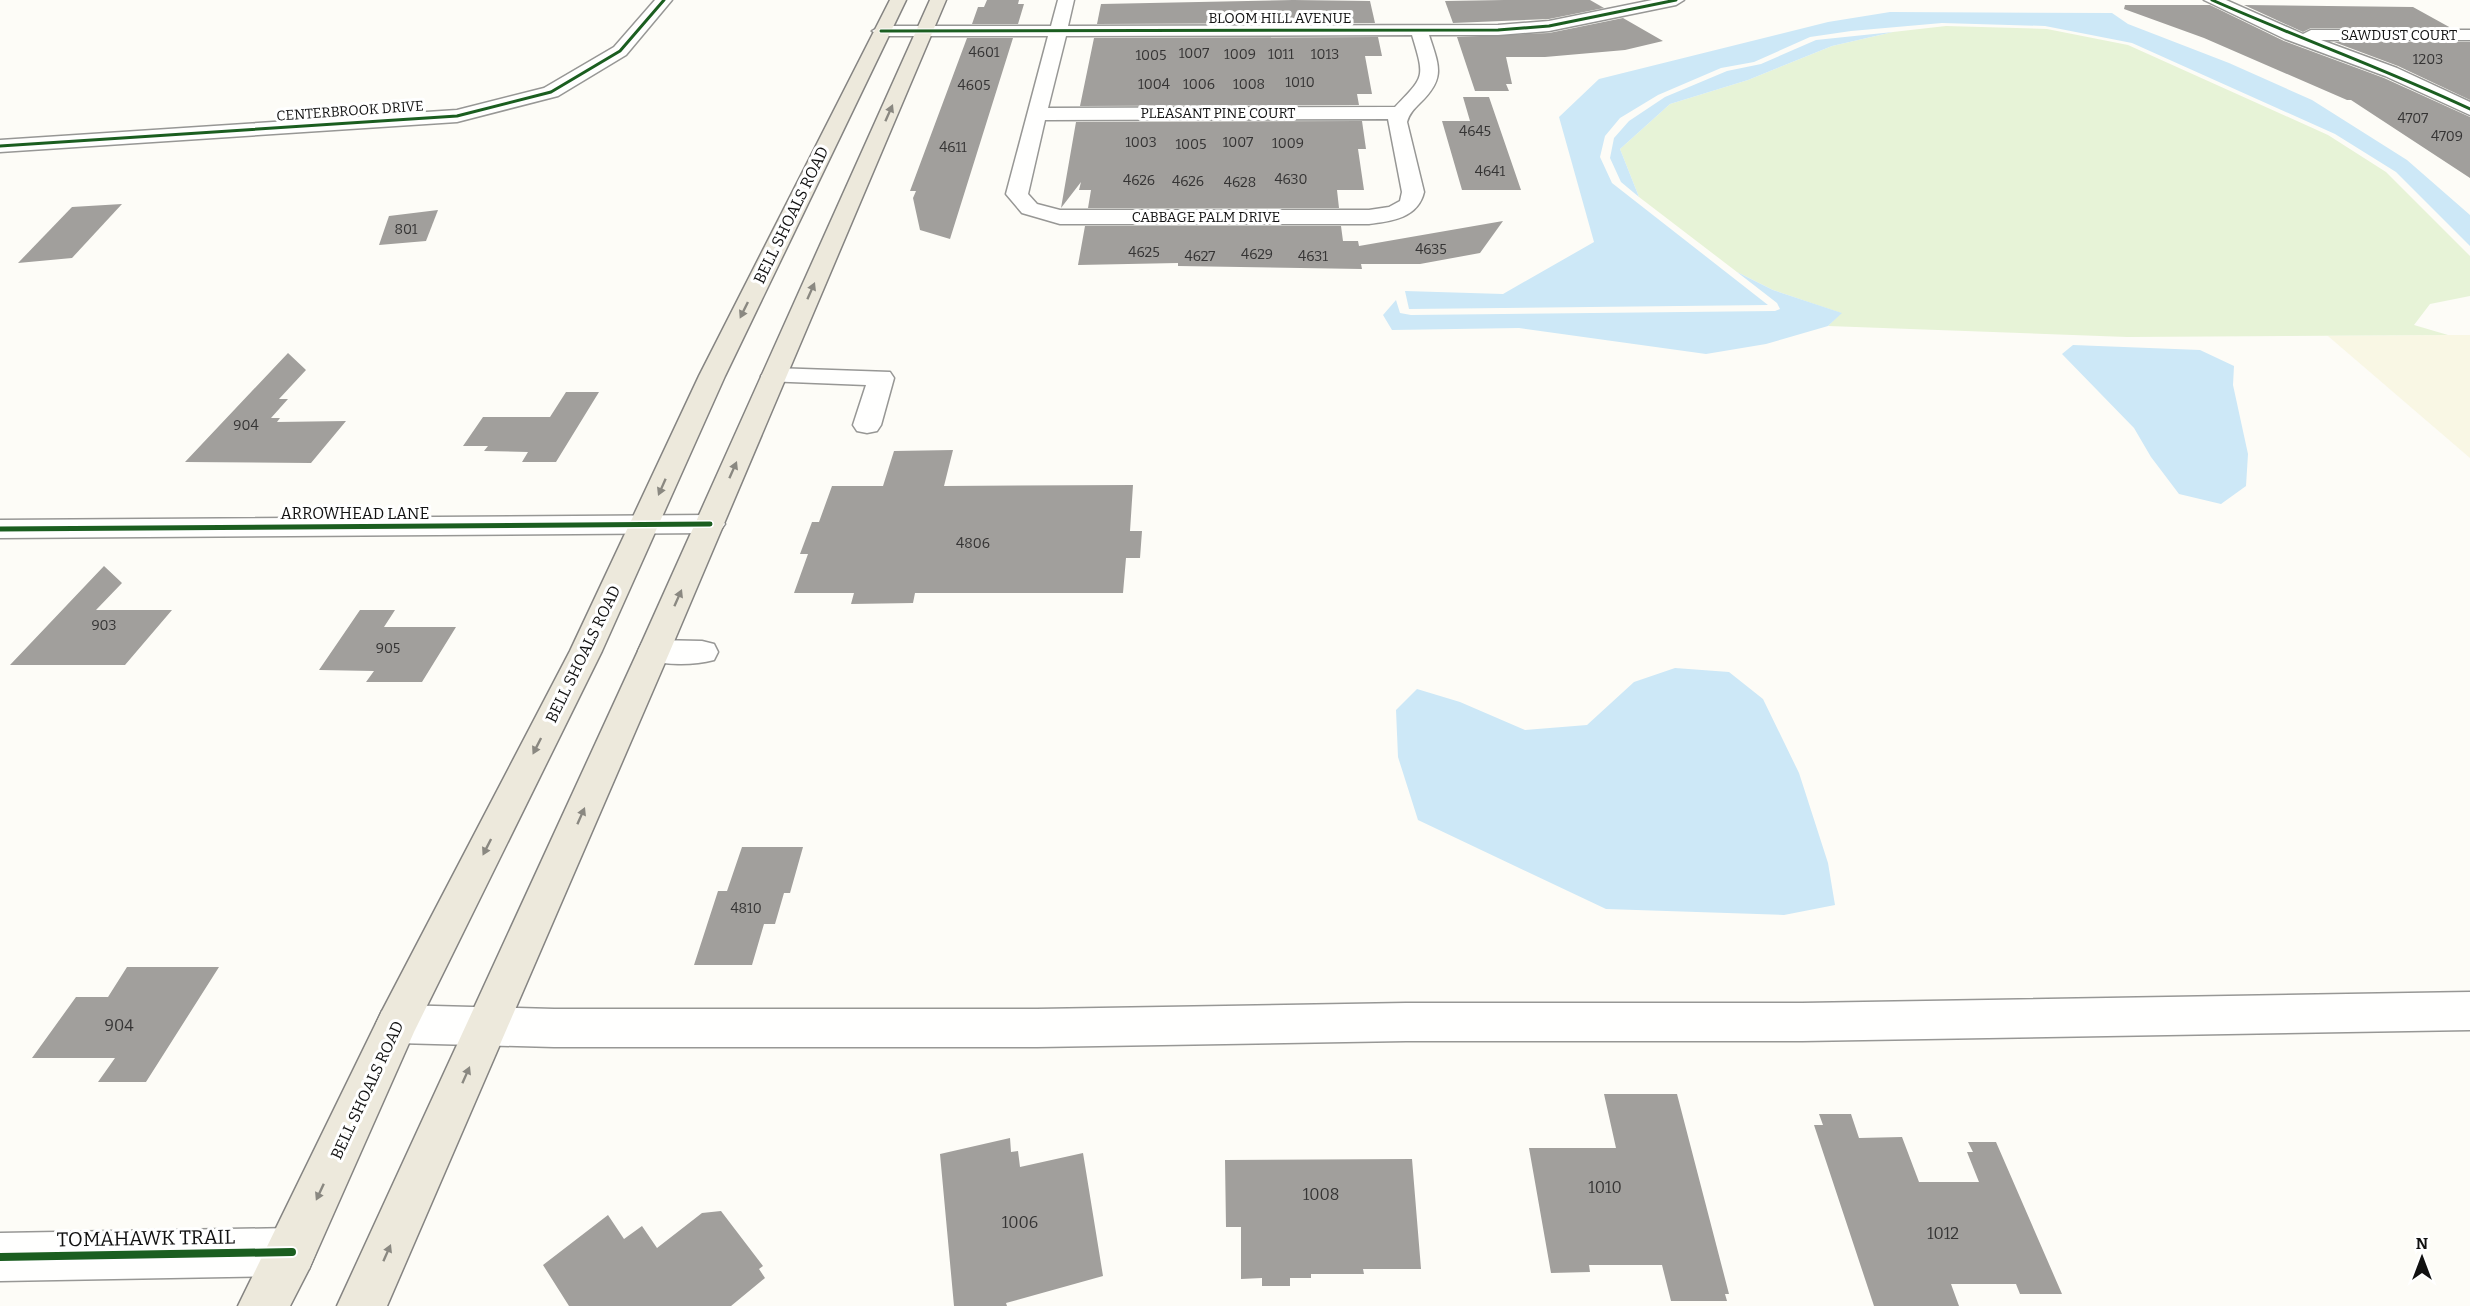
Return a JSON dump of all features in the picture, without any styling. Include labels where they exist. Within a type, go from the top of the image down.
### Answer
[{"type":"main road","name":"BELL SHOALS ROAD","points":[[263,1306],[292,1252],[397,1024],[586,651],[712,376],[898,0]]},
{"type":"main road","points":[[362,1306],[654,651],[938,0]]},
{"type":"street","name":"CENTERBROOK DRIVE","points":[[0,146],[457,116],[551,92],[620,51],[664,0]]},
{"type":"street","name":"CABBAGE PALM DRIVE","points":[[1066,0],[1017,194],[1020,202],[1042,214],[1060,218],[1389,215],[1404,209],[1412,201],[1413,192],[1397,122],[1399,113]]},
{"type":"street","name":"BLOOM HILL AVENUE","points":[[881,31],[1498,30],[1549,26],[1676,0]]},
{"type":"street","points":[[2212,0],[2291,35],[2391,72],[2470,109]]},
{"type":"street","points":[[1399,113],[1430,82],[1431,71],[1419,30]]},
{"type":"street","name":"SAWDUST COURT","points":[[2291,35],[2470,34]]},
{"type":"street","name":"PLEASANT PINE COURT","points":[[1036,114],[1399,113]]},
{"type":"street","points":[[774,376],[881,378],[867,425]]},
{"type":"street","name":"ARROWHEAD LANE","points":[[0,529],[710,524]]},
{"type":"street","points":[[654,651],[702,652]]},
{"type":"street","points":[[397,1024],[487,1027],[1037,1028],[1406,1022],[1802,1022],[2470,1011]]},
{"type":"street","name":"TOMAHAWK TRAIL","points":[[0,1257],[292,1252]]},
{"type":"shaded area","points":[[2448,335],[2470,335],[2470,458],[2328,336]]},
{"type":"green space","points":[[1946,26],[2047,29],[2128,45],[2328,135],[2386,172],[2470,256],[2470,296],[2430,304],[2414,325],[2448,335],[2127,337],[1828,326],[1841,313],[1773,290],[1737,272],[1639,197],[1620,149],[1670,104],[1748,80],[1832,46],[1893,32]]},
{"type":"water","points":[[1890,12],[2112,13],[2128,24],[2229,63],[2312,100],[2407,160],[2470,215],[2470,246],[2396,172],[2335,134],[2132,43],[2045,26],[1942,23],[1810,37],[1754,62],[1721,68],[1658,95],[1620,118],[1605,136],[1600,157],[1612,183],[1768,305],[1409,309],[1405,291],[1503,294],[1594,242],[1559,117],[1599,79],[1828,22]]},
{"type":"water","points":[[1893,32],[1832,46],[1748,80],[1670,104],[1620,149],[1639,197],[1621,182],[1610,158],[1614,138],[1629,121],[1665,97],[1727,71],[1761,64],[1816,40]]},
{"type":"water","points":[[1737,272],[1773,290],[1842,313],[1828,326],[1766,344],[1706,354],[1519,328],[1392,330],[1383,315],[1396,300],[1400,313],[1411,315],[1775,311],[1780,309],[1777,303]]},
{"type":"water","points":[[2073,345],[2200,350],[2234,366],[2233,385],[2248,454],[2246,486],[2221,504],[2179,494],[2151,457],[2134,428],[2062,354]]},
{"type":"water","points":[[1675,668],[1729,672],[1763,699],[1799,773],[1828,863],[1835,905],[1784,915],[1606,909],[1418,820],[1398,757],[1396,710],[1417,689],[1460,702],[1525,730],[1587,725],[1634,682]]},
{"type":"building","points":[[987,0],[1019,0],[1018,4],[1024,4],[1018,24],[972,24],[978,7],[984,7]]},
{"type":"building","points":[[1293,0],[1370,1],[1375,23],[1097,24],[1101,4]]},
{"type":"building","points":[[1590,0],[1604,8],[1549,19],[1453,23],[1445,1]]},
{"type":"building","points":[[2125,5],[2210,5],[2284,41],[2384,78],[2470,117],[2470,178],[2351,100],[2204,38],[2124,9]]},
{"type":"building","points":[[2244,5],[2413,7],[2451,28],[2311,28],[2303,32]]},
{"type":"building","points":[[1623,18],[1663,41],[1625,50],[1545,57],[1506,57],[1512,84],[1506,84],[1509,91],[1475,91],[1457,37],[1549,33]]},
{"type":"building","points":[[1378,37],[1382,56],[1365,56],[1372,94],[1357,94],[1359,105],[1080,106],[1094,38]]},
{"type":"building","points":[[967,38],[1013,38],[950,239],[920,230],[913,198],[916,191],[910,191]]},
{"type":"building","points":[[2334,42],[2470,42],[2470,100],[2398,66]]},
{"type":"building","points":[[1463,97],[1489,97],[1521,190],[1462,190],[1442,121],[1470,121]]},
{"type":"building","points":[[1362,121],[1366,149],[1358,149],[1364,190],[1337,190],[1339,208],[1088,208],[1091,190],[1079,190],[1081,182],[1061,208],[1076,122]]},
{"type":"building","points":[[122,204],[72,258],[18,263],[72,207]]},
{"type":"building","points":[[438,210],[426,241],[379,245],[389,216]]},
{"type":"building","points":[[1503,221],[1480,253],[1420,264],[1361,264],[1362,269],[1178,266],[1178,263],[1078,265],[1085,226],[1341,226],[1343,241],[1358,241],[1359,246]]},
{"type":"building","points":[[288,353],[306,370],[279,399],[288,399],[271,418],[280,418],[277,422],[346,421],[311,463],[185,462]]},
{"type":"building","points":[[566,392],[599,392],[556,462],[522,462],[528,452],[484,451],[488,446],[463,446],[483,417],[550,417]]},
{"type":"building","points":[[953,450],[944,486],[1133,485],[1130,531],[1142,531],[1140,558],[1126,558],[1123,593],[915,593],[913,603],[851,604],[854,593],[794,593],[808,554],[800,554],[812,522],[819,522],[832,486],[883,486],[894,451]]},
{"type":"building","points":[[104,566],[122,583],[96,610],[172,610],[125,665],[10,665]]},
{"type":"building","points":[[360,610],[395,610],[384,627],[456,627],[422,682],[366,682],[374,671],[319,670]]},
{"type":"building","points":[[742,847],[803,847],[790,893],[784,893],[775,924],[764,924],[752,965],[694,965],[718,891],[727,891]]},
{"type":"building","points":[[127,967],[219,967],[146,1082],[98,1082],[115,1058],[32,1058],[76,997],[108,997]]},
{"type":"building","points":[[1604,1094],[1677,1094],[1729,1294],[1725,1294],[1727,1301],[1671,1301],[1662,1265],[1589,1265],[1590,1272],[1551,1273],[1529,1148],[1616,1148]]},
{"type":"building","points":[[1819,1114],[1851,1114],[1859,1138],[1902,1137],[1919,1182],[1979,1182],[1967,1152],[1973,1152],[1968,1142],[1996,1142],[2062,1294],[2020,1294],[2016,1284],[1951,1284],[1959,1306],[1874,1306],[1814,1125],[1823,1125]]},
{"type":"building","points":[[1010,1138],[1011,1152],[1018,1151],[1020,1167],[1083,1153],[1103,1276],[1006,1303],[1007,1306],[954,1306],[940,1154]]},
{"type":"building","points":[[1412,1159],[1421,1269],[1363,1269],[1364,1274],[1311,1274],[1311,1278],[1290,1278],[1290,1286],[1262,1286],[1262,1278],[1241,1279],[1241,1227],[1226,1227],[1225,1160]]},
{"type":"building","points":[[721,1211],[763,1266],[759,1269],[765,1278],[731,1306],[569,1306],[543,1265],[608,1215],[624,1239],[642,1226],[657,1248],[702,1213]]},
{"type":"cycle path","points":[[0,146],[457,116],[551,92],[620,51],[664,0]]},
{"type":"cycle path","points":[[881,31],[1498,30],[1549,26],[1676,0]]},
{"type":"cycle path","points":[[2212,0],[2291,35],[2391,72],[2470,109]]},
{"type":"cycle path","points":[[0,529],[710,524]]},
{"type":"cycle path","points":[[0,1257],[292,1252]]}]
